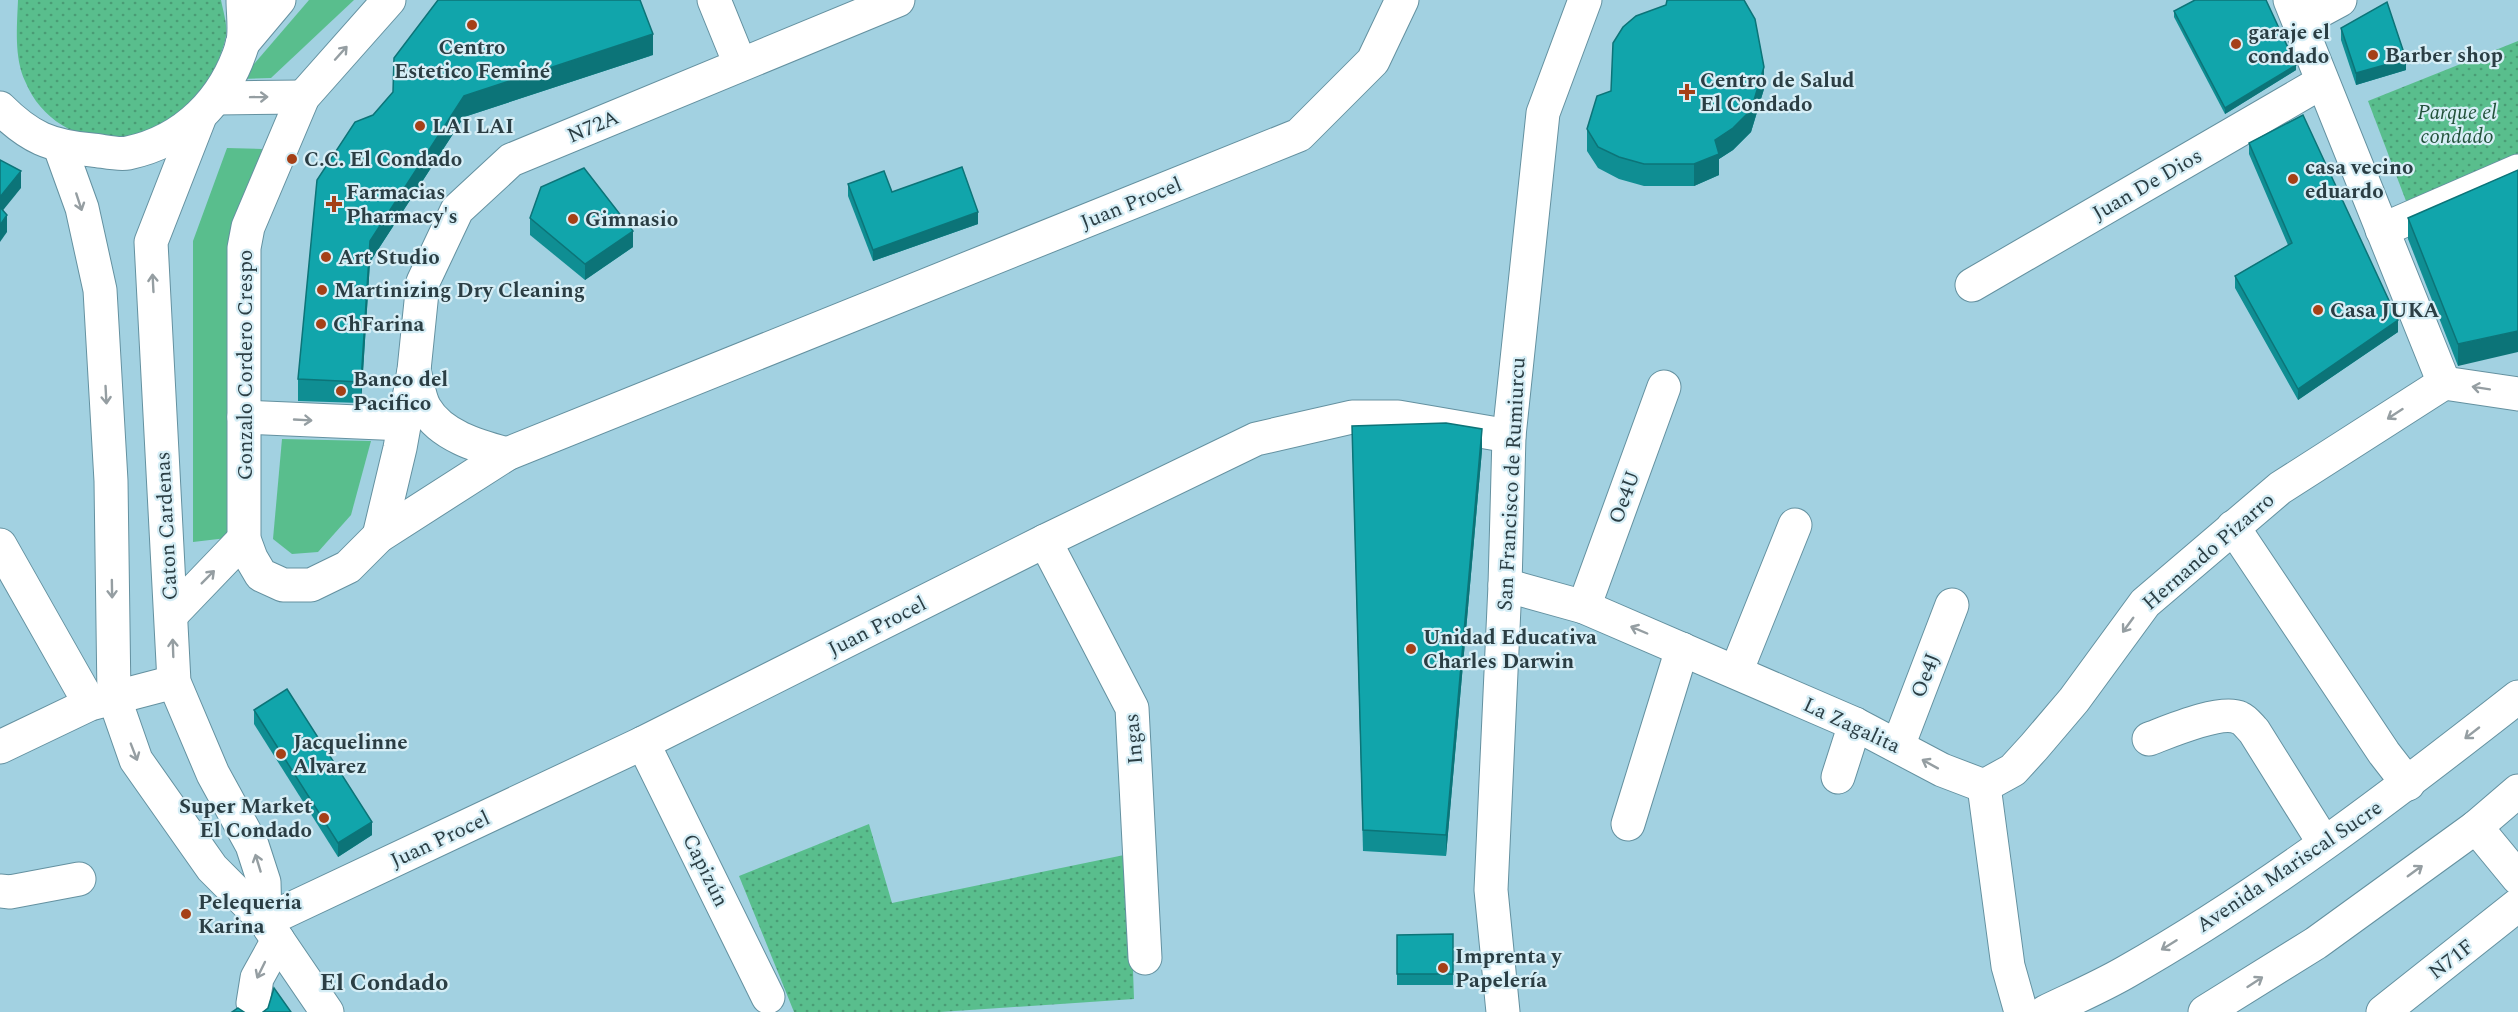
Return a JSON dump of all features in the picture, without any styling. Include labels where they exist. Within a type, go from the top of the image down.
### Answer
[{"type":"street","points":[[242,44],[243,0]]},
{"type":"street","points":[[242,44],[279,0]]},
{"type":"street","name":"Gonzalo Cordero Crespo","points":[[244,539],[244,248],[248,227],[303,97],[389,0]]},
{"type":"street","points":[[714,0],[740,64]]},
{"type":"street","name":"N72A","points":[[379,536],[414,370],[423,282],[457,210],[511,160],[898,0]]},
{"type":"street","name":"Juan Procel","points":[[244,539],[250,558],[261,575],[283,585],[311,585],[348,567],[379,536],[507,454],[1299,135],[1373,61],[1402,0]]},
{"type":"street","name":"San Francisco de Rumiurcu","points":[[1503,1012],[1491,890],[1505,585],[1509,436],[1543,113],[1585,0]]},
{"type":"street","points":[[2340,0],[2295,11],[2444,383],[2518,394]]},
{"type":"street","name":"Caton Cardenas","points":[[242,44],[207,109],[151,242],[174,682],[213,774],[252,845],[264,882],[272,931]]},
{"type":"street","name":"Juan De Dios","points":[[1972,285],[2322,82]]},
{"type":"street","points":[[0,108],[33,136],[60,147],[126,153],[165,141],[207,109],[303,97]]},
{"type":"street","points":[[60,147],[82,208],[100,290],[111,481],[102,701]]},
{"type":"street","points":[[2382,230],[2518,171]]},
{"type":"street","points":[[103,331],[156,327]]},
{"type":"street","name":"N72A","points":[[414,370],[425,408],[447,430],[471,444],[507,454]]},
{"type":"street","name":"Hernando Pizarro","points":[[1984,786],[2013,770],[2034,747],[2074,700],[2145,603],[2280,488],[2444,383]]},
{"type":"street","name":"Oe4U","points":[[1584,607],[1664,387]]},
{"type":"street","points":[[244,417],[404,424]]},
{"type":"street","name":"Juan Procel","points":[[272,931],[1045,541],[1256,439],[1352,417],[1398,417],[1509,436]]},
{"type":"street","points":[[111,481],[163,479]]},
{"type":"street","points":[[1736,672],[1795,525]]},
{"type":"street","points":[[2233,527],[2384,753],[2408,784]]},
{"type":"street","points":[[172,614],[244,539]]},
{"type":"street","name":"Ingas","points":[[1045,541],[1132,708],[1145,958]]},
{"type":"street","points":[[0,545],[102,701],[136,760],[212,867],[272,931],[327,1012]]},
{"type":"street","name":"La Zagalita","points":[[1505,585],[1584,607],[1682,648],[1855,724],[1942,770],[1984,786]]},
{"type":"street","name":"Oe4J","points":[[1898,746],[1952,605]]},
{"type":"street","points":[[1628,824],[1682,648]]},
{"type":"street","points":[[0,747],[102,701],[174,682]]},
{"type":"street","name":"Avenida Mariscal Sucre","points":[[2045,1012],[2126,972],[2324,843],[2408,784],[2518,697]]},
{"type":"street","points":[[2149,739],[2193,724],[2227,716],[2240,718],[2253,731],[2324,843]]},
{"type":"street","points":[[1838,777],[1855,724]]},
{"type":"street","name":"Capizún","points":[[643,743],[768,997]]},
{"type":"street","points":[[1984,786],[2008,966],[2021,1012]]},
{"type":"street","points":[[2205,1012],[2316,943],[2476,827],[2518,790]]},
{"type":"street","points":[[2476,827],[2518,878]]},
{"type":"street","points":[[0,891],[10,892],[79,879]]},
{"type":"street","name":"N71F","points":[[2383,1012],[2518,905]]},
{"type":"street","points":[[254,1003],[257,978],[272,931]]},
{"type":"green space","points":[[18,0],[221,0],[226,36],[207,83],[192,105],[175,121],[155,132],[133,138],[90,137],[52,118],[36,102],[25,81],[19,62]]},
{"type":"green space","points":[[309,0],[354,0],[271,78],[241,79]]},
{"type":"green space","name":"Parque el condado","points":[[2518,41],[2518,161],[2406,201],[2368,101]]},
{"type":"green space","points":[[227,148],[263,149],[232,233],[227,538],[193,542],[193,241]]},
{"type":"green space","points":[[282,439],[371,441],[351,515],[318,552],[292,554],[273,539]]},
{"type":"green space","points":[[869,824],[892,903],[1129,854],[1134,999],[940,1012],[794,1012],[739,876]]},
{"type":"building","points":[[438,0],[640,0],[653,34],[464,96],[370,241],[361,382],[298,379],[317,180],[355,122],[373,115],[393,92],[394,58]]},
{"type":"building","name":"Centro de Salud El Condado","points":[[1667,0],[1744,0],[1755,19],[1764,67],[1751,110],[1733,128],[1715,140],[1719,154],[1694,164],[1644,164],[1619,157],[1598,147],[1587,129],[1597,96],[1611,91],[1613,43],[1623,27],[1636,16],[1666,5]]},
{"type":"building","name":"garaje el condado","points":[[2195,0],[2266,0],[2296,65],[2225,108],[2174,11]]},
{"type":"building","name":"Barber shop","points":[[2387,2],[2406,59],[2356,73],[2341,28]]},
{"type":"building","name":"Casa JUKA","points":[[2303,115],[2398,320],[2298,389],[2235,276],[2292,243],[2249,143]]},
{"type":"building","points":[[0,160],[21,171],[0,197]]},
{"type":"building","points":[[962,167],[978,212],[873,250],[848,184],[884,171],[892,192]]},
{"type":"building","name":"Gimnasio","points":[[584,168],[633,231],[585,264],[530,218],[541,187]]},
{"type":"building","points":[[2518,170],[2518,331],[2458,344],[2408,218]]},
{"type":"building","points":[[0,207],[7,215],[0,225]]},
{"type":"building","name":"Unidad Educativa Charles Darwin","points":[[1446,423],[1482,429],[1446,835],[1363,830],[1352,426]]},
{"type":"building","points":[[287,689],[372,822],[338,843],[254,710]]},
{"type":"building","points":[[1453,934],[1453,974],[1397,974],[1397,935]]},
{"type":"building","points":[[274,988],[291,1012],[263,1012],[268,1008]]},
{"type":"building","points":[[238,1008],[244,1012],[232,1012]]},
{"type":"place","name":"Centro Estetico Feminé","points":[[472,25]]},
{"type":"place","name":"garaje el condado","points":[[2236,44]]},
{"type":"place","name":"Barber shop","points":[[2373,55]]},
{"type":"place","name":"Centro de Salud El Condado","points":[[1687,92]]},
{"type":"place","name":"LAI LAI","points":[[420,126]]},
{"type":"place","name":"C.C. El Condado","points":[[292,159]]},
{"type":"place","name":"casa vecino eduardo","points":[[2293,179]]},
{"type":"place","name":"Farmacias Pharmacy's","points":[[334,204]]},
{"type":"place","name":"Gimnasio","points":[[573,219]]},
{"type":"place","name":"Art Studio","points":[[326,257]]},
{"type":"place","name":"Martinizing Dry Cleaning","points":[[322,290]]},
{"type":"place","name":"Casa JUKA","points":[[2318,310]]},
{"type":"place","name":"ChFarina","points":[[321,324]]},
{"type":"place","name":"Banco del Pacifico","points":[[341,391]]},
{"type":"place","name":"Unidad Educativa Charles Darwin","points":[[1411,649]]},
{"type":"place","name":"Jacquelinne Alvarez","points":[[281,754]]},
{"type":"place","name":"Super Market El Condado","points":[[324,818]]},
{"type":"place","name":"Pelequeria Karina","points":[[186,914]]},
{"type":"place","name":"Imprenta y Papelería","points":[[1443,968]]},
{"type":"district","name":"El Condado","points":[[384,982]]}]
